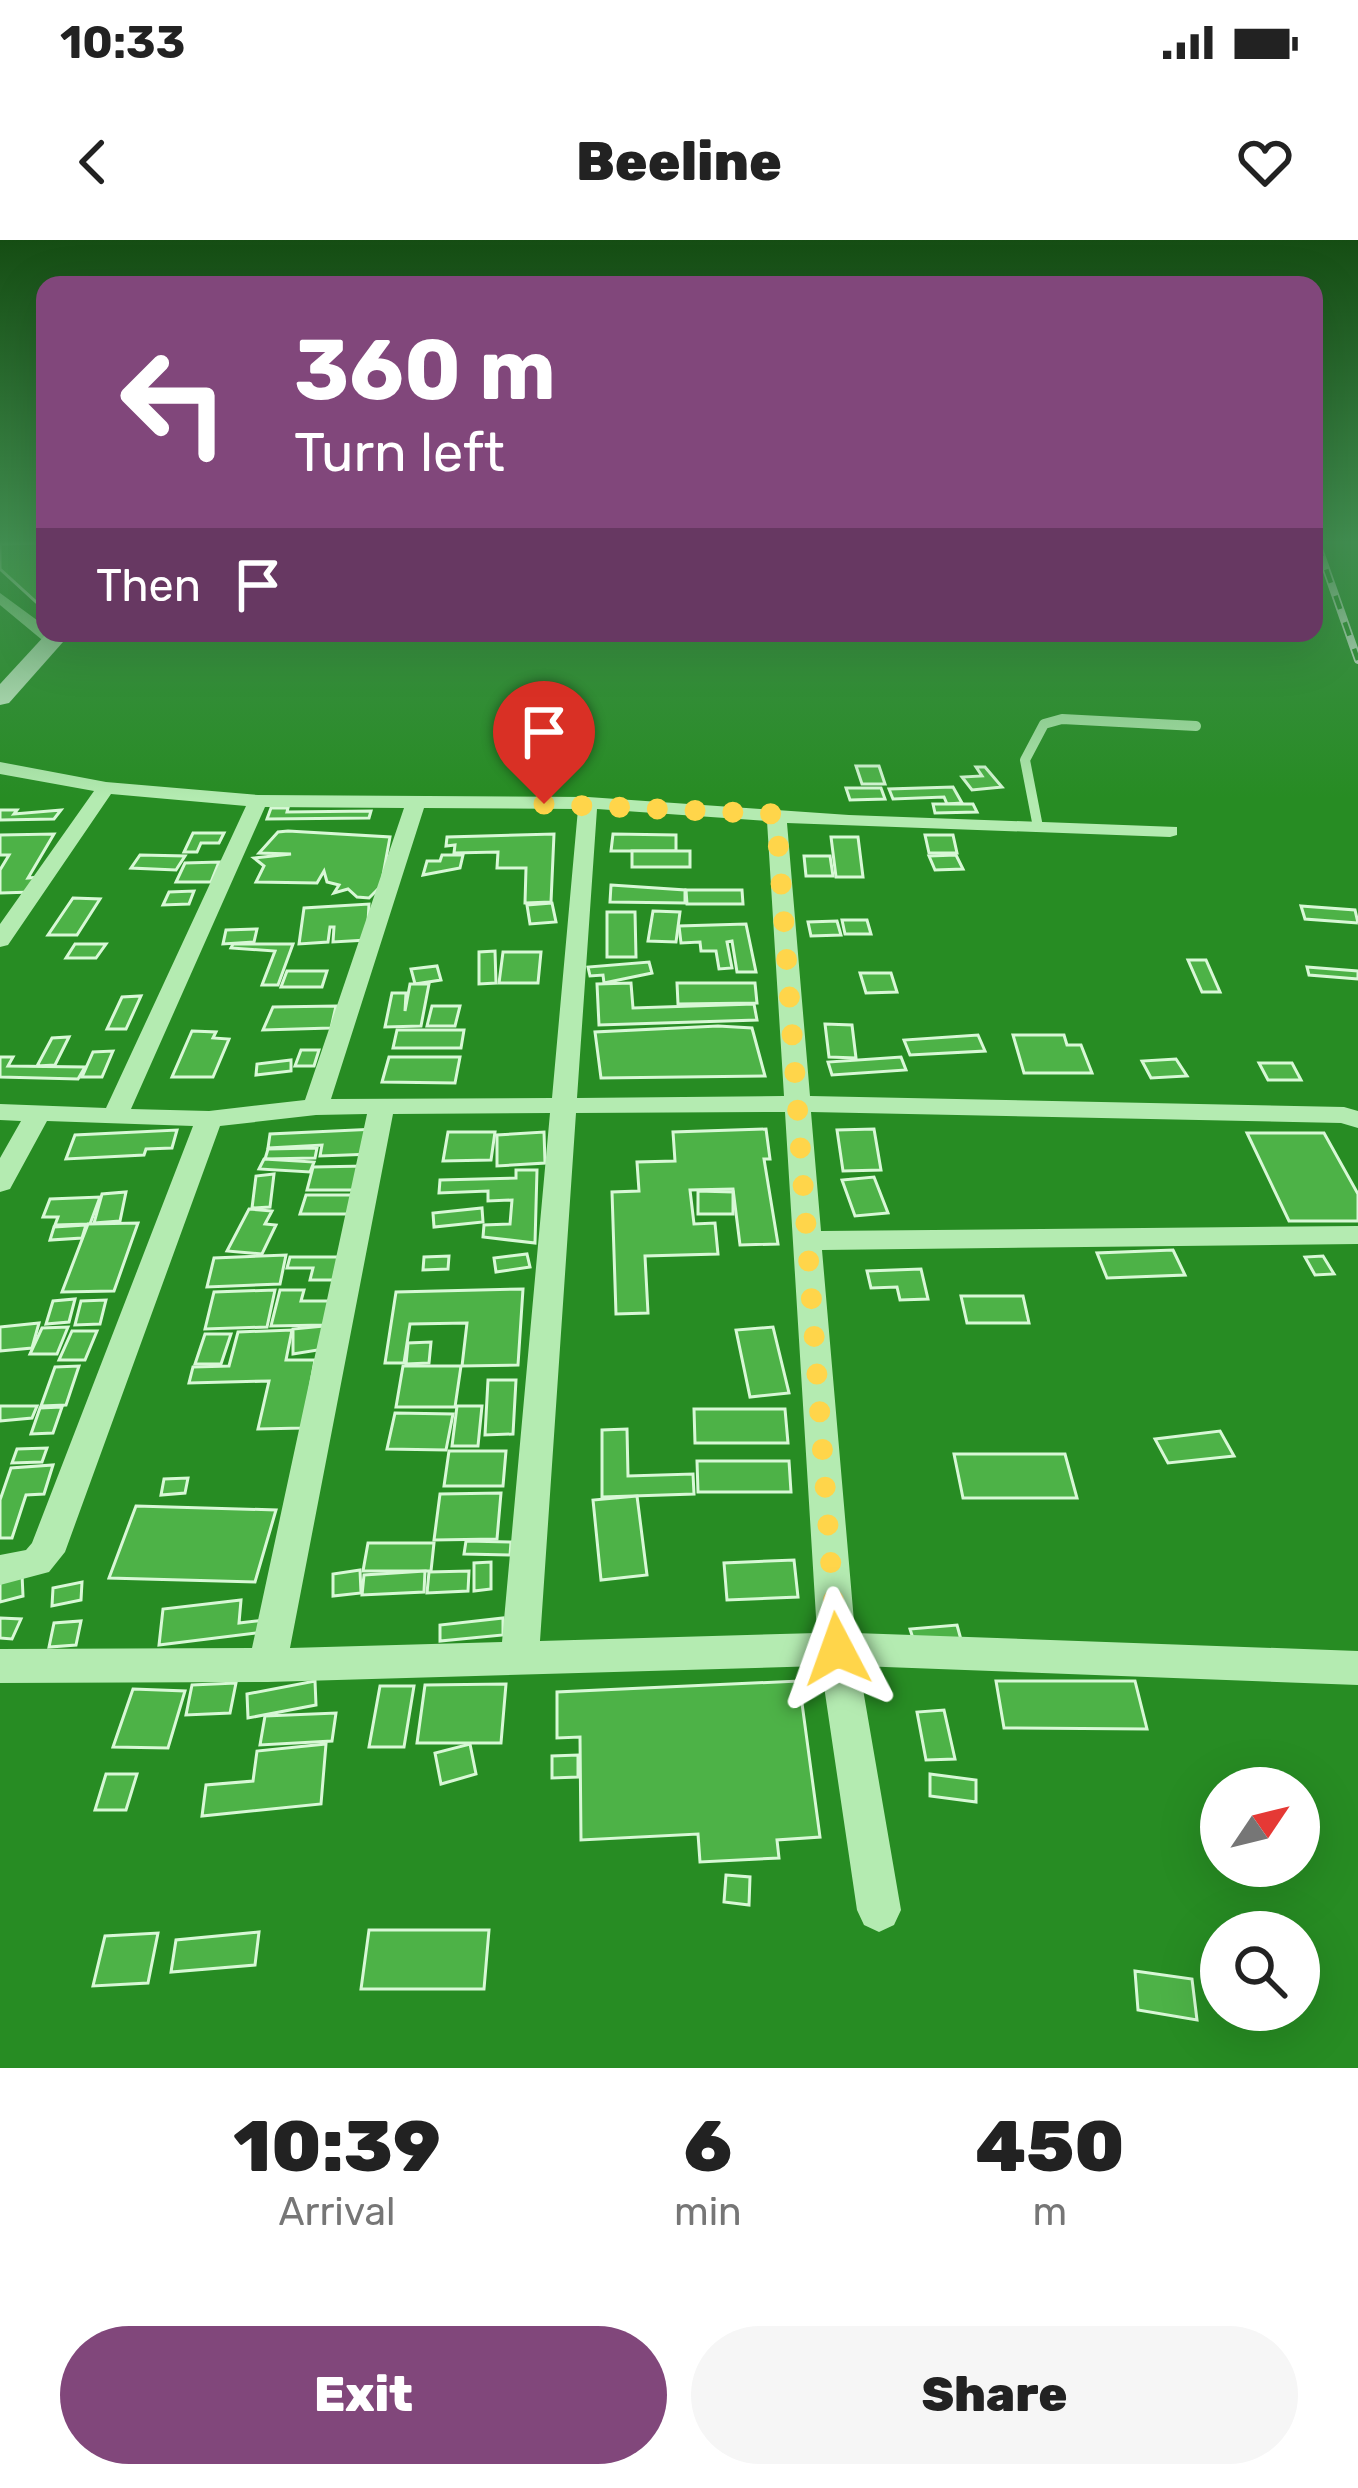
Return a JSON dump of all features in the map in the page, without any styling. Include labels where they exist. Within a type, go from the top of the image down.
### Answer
[{"type":"main road","points":[[0,698],[51,642]]},
{"type":"street","points":[[0,768],[106,788],[258,801],[588,803],[1170,831]]},
{"type":"street","points":[[0,940],[106,788]]},
{"type":"street","points":[[115,1116],[258,801]]},
{"type":"street","points":[[520,1658],[588,803]]},
{"type":"street","points":[[316,1107],[415,805]]},
{"type":"street","points":[[776,814],[837,1649],[879,1910]]},
{"type":"street","points":[[0,1112],[209,1119],[316,1107],[800,1104],[1343,1115],[1358,1120]]},
{"type":"street","points":[[268,1665],[382,1106]]},
{"type":"street","points":[[0,1183],[39,1112]]},
{"type":"street","points":[[0,1570],[16,1570],[47,1552],[209,1119]]},
{"type":"street","points":[[809,1241],[1358,1234]]},
{"type":"street","points":[[0,1666],[268,1665],[837,1649],[1358,1668]]},
{"type":"lane","points":[[1038,827],[1025,760],[1044,724],[1062,719],[1196,726]]},
{"type":"building","points":[[856,766],[879,766],[885,784],[862,784]]},
{"type":"building","points":[[976,767],[985,767],[1002,787],[972,790],[962,777],[982,776]]},
{"type":"building","points":[[953,787],[962,803],[947,804],[944,797],[893,799],[889,789]]},
{"type":"building","points":[[846,788],[881,788],[885,799],[850,800]]},
{"type":"building","points":[[933,804],[973,804],[977,812],[935,813]]},
{"type":"building","points":[[271,808],[371,811],[369,818],[267,819]]},
{"type":"building","points":[[0,810],[17,810],[14,814],[61,810],[54,819],[0,820]]},
{"type":"building","points":[[278,832],[390,837],[381,886],[369,898],[357,897],[348,889],[334,893],[339,885],[327,882],[324,871],[317,883],[256,882],[264,866],[254,858],[291,854],[259,853]]},
{"type":"building","points":[[193,833],[224,833],[219,843],[201,843],[197,852],[184,852]]},
{"type":"building","points":[[54,834],[28,878],[41,877],[33,892],[0,893],[0,870],[9,855],[0,855],[0,835]]},
{"type":"building","points":[[554,834],[551,902],[525,903],[526,868],[497,868],[498,852],[454,853],[455,845],[446,846],[447,837]]},
{"type":"building","points":[[613,834],[676,835],[676,851],[611,851]]},
{"type":"building","points":[[925,835],[953,835],[957,853],[929,853]]},
{"type":"building","points":[[831,837],[858,837],[863,877],[836,877]]},
{"type":"building","points":[[632,851],[690,851],[690,867],[632,867]]},
{"type":"building","points":[[140,855],[185,856],[176,870],[131,868]]},
{"type":"building","points":[[442,855],[463,855],[460,868],[423,875],[427,861],[440,861]]},
{"type":"building","points":[[956,855],[963,869],[935,870],[929,856]]},
{"type":"building","points":[[804,856],[830,856],[833,876],[806,876]]},
{"type":"building","points":[[219,862],[211,882],[176,882],[185,863]]},
{"type":"building","points":[[611,885],[685,890],[685,903],[610,902]]},
{"type":"building","points":[[686,890],[742,890],[743,904],[687,904]]},
{"type":"building","points":[[194,891],[189,904],[163,905],[169,892]]},
{"type":"building","points":[[73,898],[100,899],[77,935],[48,935]]},
{"type":"building","points":[[552,903],[556,922],[530,924],[527,905]]},
{"type":"building","points":[[369,904],[367,940],[333,942],[334,927],[330,927],[328,942],[299,944],[304,908]]},
{"type":"building","points":[[1301,906],[1355,910],[1358,923],[1305,919]]},
{"type":"building","points":[[653,911],[680,912],[676,942],[648,941]]},
{"type":"building","points":[[607,912],[635,912],[636,957],[607,957]]},
{"type":"building","points":[[842,920],[867,920],[871,934],[845,934]]},
{"type":"building","points":[[837,921],[841,935],[811,936],[808,922]]},
{"type":"building","points":[[746,924],[756,972],[737,972],[732,941],[727,942],[732,968],[719,969],[716,951],[701,951],[700,942],[681,943],[679,926]]},
{"type":"building","points":[[257,929],[254,942],[223,944],[226,930]]},
{"type":"building","points":[[75,944],[106,944],[96,958],[66,958]]},
{"type":"building","points":[[233,944],[293,944],[278,985],[262,985],[275,951],[231,948]]},
{"type":"building","points":[[495,951],[496,983],[479,984],[479,952]]},
{"type":"building","points":[[503,952],[541,952],[538,983],[499,983]]},
{"type":"building","points":[[1188,960],[1206,960],[1220,992],[1202,992]]},
{"type":"building","points":[[649,962],[652,973],[604,983],[603,975],[590,976],[588,967]]},
{"type":"building","points":[[437,966],[441,980],[415,984],[411,969]]},
{"type":"building","points":[[1307,967],[1358,971],[1358,979],[1309,975]]},
{"type":"building","points":[[287,971],[327,971],[322,987],[281,987]]},
{"type":"building","points":[[860,973],[891,973],[897,992],[866,993]]},
{"type":"building","points":[[631,983],[633,1008],[754,1004],[757,1020],[599,1025],[597,984]]},
{"type":"building","points":[[677,983],[755,983],[757,1003],[678,1004]]},
{"type":"building","points":[[410,984],[429,984],[421,1026],[385,1027],[392,993],[406,993],[405,1011]]},
{"type":"building","points":[[141,996],[126,1029],[107,1029],[122,997]]},
{"type":"building","points":[[336,1006],[331,1028],[263,1030],[273,1007]]},
{"type":"building","points":[[432,1006],[460,1006],[455,1026],[427,1026]]},
{"type":"building","points":[[825,1024],[852,1025],[856,1058],[829,1057]]},
{"type":"building","points":[[752,1028],[765,1076],[601,1078],[595,1032]]},
{"type":"building","points":[[397,1030],[464,1030],[461,1048],[393,1048]]},
{"type":"building","points":[[192,1031],[216,1032],[213,1038],[229,1039],[213,1077],[172,1077]]},
{"type":"building","points":[[978,1035],[985,1051],[910,1055],[904,1040]]},
{"type":"building","points":[[1013,1035],[1064,1035],[1067,1045],[1081,1045],[1092,1073],[1024,1073]]},
{"type":"building","points":[[69,1037],[55,1065],[37,1066],[52,1038]]},
{"type":"building","points":[[301,1050],[319,1050],[314,1066],[295,1066]]},
{"type":"building","points":[[113,1051],[102,1077],[82,1077],[93,1052]]},
{"type":"building","points":[[0,1057],[13,1057],[8,1066],[85,1067],[78,1079],[0,1077]]},
{"type":"building","points":[[389,1057],[460,1057],[455,1083],[382,1082]]},
{"type":"building","points":[[901,1057],[906,1070],[832,1075],[828,1062]]},
{"type":"building","points":[[1176,1059],[1187,1076],[1151,1078],[1142,1061]]},
{"type":"building","points":[[291,1060],[291,1071],[256,1075],[257,1064]]},
{"type":"building","points":[[1259,1063],[1292,1063],[1301,1080],[1268,1080]]},
{"type":"building","points":[[376,1129],[373,1154],[320,1156],[322,1145],[268,1148],[270,1134]]},
{"type":"building","points":[[766,1129],[770,1159],[764,1159],[778,1244],[740,1245],[733,1189],[690,1190],[694,1224],[715,1223],[718,1254],[645,1256],[648,1313],[616,1314],[612,1192],[639,1191],[637,1162],[675,1161],[673,1132]]},
{"type":"building","points":[[874,1129],[881,1170],[843,1171],[837,1130]]},
{"type":"building","points":[[177,1130],[172,1148],[146,1149],[144,1155],[66,1159],[75,1135]]},
{"type":"building","points":[[448,1132],[495,1132],[491,1160],[443,1161]]},
{"type":"building","points":[[544,1132],[545,1163],[497,1166],[497,1135]]},
{"type":"building","points":[[1247,1133],[1324,1133],[1358,1194],[1358,1221],[1289,1221]]},
{"type":"building","points":[[317,1148],[315,1158],[265,1159],[268,1149]]},
{"type":"building","points":[[264,1159],[314,1162],[310,1172],[259,1169]]},
{"type":"building","points":[[366,1166],[361,1190],[307,1190],[313,1167]]},
{"type":"building","points":[[516,1170],[537,1170],[535,1243],[483,1237],[484,1225],[510,1224],[512,1200],[488,1201],[488,1191],[439,1193],[440,1180],[516,1178]]},
{"type":"building","points":[[274,1174],[270,1207],[252,1208],[256,1176]]},
{"type":"building","points":[[874,1177],[888,1213],[855,1216],[842,1180]]},
{"type":"building","points":[[698,1191],[733,1192],[733,1214],[698,1214]]},
{"type":"building","points":[[126,1192],[120,1221],[94,1223],[102,1194]]},
{"type":"building","points":[[306,1195],[356,1195],[351,1214],[300,1214]]},
{"type":"building","points":[[100,1197],[90,1224],[55,1225],[58,1217],[43,1217],[50,1199]]},
{"type":"building","points":[[482,1208],[483,1222],[434,1227],[433,1213]]},
{"type":"building","points":[[249,1209],[272,1211],[265,1224],[276,1225],[262,1254],[227,1251]]},
{"type":"building","points":[[138,1223],[114,1291],[62,1292],[88,1224]]},
{"type":"building","points":[[86,1225],[82,1238],[50,1240],[54,1227]]},
{"type":"building","points":[[1173,1250],[1185,1275],[1107,1278],[1097,1253]]},
{"type":"building","points":[[527,1254],[530,1267],[496,1272],[494,1258]]},
{"type":"building","points":[[286,1255],[280,1284],[207,1287],[214,1258]]},
{"type":"building","points":[[449,1256],[448,1269],[423,1270],[424,1257]]},
{"type":"building","points":[[1323,1256],[1334,1274],[1315,1275],[1305,1257]]},
{"type":"building","points":[[290,1257],[340,1257],[335,1280],[310,1280],[313,1268],[287,1268]]},
{"type":"building","points":[[921,1269],[928,1299],[900,1300],[897,1287],[871,1288],[867,1271]]},
{"type":"building","points":[[523,1289],[518,1365],[462,1366],[467,1323],[410,1324],[404,1363],[385,1363],[396,1292]]},
{"type":"building","points":[[275,1290],[267,1327],[205,1329],[214,1292]]},
{"type":"building","points":[[280,1290],[304,1290],[301,1301],[330,1301],[325,1325],[271,1326]]},
{"type":"building","points":[[961,1296],[1023,1296],[1029,1323],[967,1323]]},
{"type":"building","points":[[75,1299],[69,1322],[46,1324],[53,1301]]},
{"type":"building","points":[[106,1300],[100,1324],[75,1325],[81,1301]]},
{"type":"building","points":[[39,1323],[32,1348],[0,1351],[0,1327]]},
{"type":"building","points":[[324,1326],[324,1349],[293,1354],[293,1329]]},
{"type":"building","points":[[68,1327],[57,1354],[30,1354],[42,1328]]},
{"type":"building","points":[[773,1327],[789,1393],[750,1397],[736,1330]]},
{"type":"building","points":[[292,1330],[286,1360],[315,1360],[303,1428],[258,1429],[269,1381],[189,1383],[193,1367],[229,1366],[238,1332]]},
{"type":"building","points":[[72,1331],[97,1331],[85,1360],[59,1360]]},
{"type":"building","points":[[205,1334],[231,1334],[221,1364],[195,1364]]},
{"type":"building","points":[[431,1342],[429,1363],[406,1364],[408,1343]]},
{"type":"building","points":[[79,1366],[66,1405],[41,1406],[55,1367]]},
{"type":"building","points":[[403,1366],[461,1366],[455,1407],[396,1407]]},
{"type":"building","points":[[488,1380],[516,1380],[513,1434],[485,1435]]},
{"type":"building","points":[[0,1406],[37,1406],[32,1418],[0,1421]]},
{"type":"building","points":[[457,1406],[482,1406],[478,1446],[452,1446]]},
{"type":"building","points":[[62,1407],[53,1433],[31,1434],[40,1408]]},
{"type":"building","points":[[694,1409],[785,1409],[788,1443],[695,1443]]},
{"type":"building","points":[[395,1413],[453,1414],[446,1450],[387,1449]]},
{"type":"building","points":[[627,1429],[628,1476],[693,1474],[694,1494],[602,1497],[602,1430]]},
{"type":"building","points":[[1220,1431],[1234,1456],[1168,1463],[1155,1439]]},
{"type":"building","points":[[47,1448],[42,1462],[12,1463],[17,1449]]},
{"type":"building","points":[[449,1451],[506,1451],[503,1486],[444,1486]]},
{"type":"building","points":[[954,1454],[1065,1454],[1077,1498],[963,1498]]},
{"type":"building","points":[[697,1461],[789,1461],[791,1492],[698,1492]]},
{"type":"building","points":[[53,1465],[44,1494],[26,1495],[12,1538],[0,1538],[0,1500],[11,1468]]},
{"type":"building","points":[[188,1478],[185,1493],[161,1495],[164,1479]]},
{"type":"building","points":[[501,1493],[497,1539],[434,1540],[440,1494]]},
{"type":"building","points":[[637,1496],[647,1575],[601,1580],[593,1500]]},
{"type":"building","points":[[136,1506],[276,1510],[255,1582],[109,1578]]},
{"type":"building","points":[[466,1541],[511,1542],[510,1555],[464,1554]]},
{"type":"building","points":[[368,1543],[434,1543],[431,1571],[363,1571]]},
{"type":"building","points":[[794,1560],[798,1597],[727,1600],[724,1563]]},
{"type":"building","points":[[491,1562],[491,1589],[474,1591],[474,1563]]},
{"type":"building","points":[[360,1570],[361,1593],[333,1596],[333,1574]]},
{"type":"building","points":[[425,1571],[424,1592],[362,1595],[364,1575]]},
{"type":"building","points":[[469,1571],[468,1591],[427,1593],[429,1572]]},
{"type":"building","points":[[22,1574],[23,1596],[0,1602],[0,1579]]},
{"type":"building","points":[[82,1582],[81,1600],[52,1606],[53,1588]]},
{"type":"building","points":[[241,1600],[239,1623],[266,1620],[265,1632],[159,1645],[163,1609]]},
{"type":"building","points":[[0,1618],[21,1619],[12,1639],[0,1638]]},
{"type":"building","points":[[503,1618],[503,1635],[440,1641],[440,1625]]},
{"type":"building","points":[[81,1621],[76,1645],[49,1647],[54,1623]]},
{"type":"building","points":[[957,1625],[963,1647],[917,1651],[910,1629]]},
{"type":"building","points":[[315,1681],[316,1705],[248,1718],[247,1694]]},
{"type":"building","points":[[799,1681],[820,1837],[777,1840],[779,1858],[700,1862],[698,1834],[581,1840],[580,1737],[557,1738],[557,1692]]},
{"type":"building","points":[[996,1681],[1135,1681],[1147,1729],[1004,1728]]},
{"type":"building","points":[[236,1683],[230,1713],[186,1715],[192,1685]]},
{"type":"building","points":[[506,1684],[501,1743],[417,1743],[425,1685]]},
{"type":"building","points":[[380,1686],[414,1686],[404,1747],[369,1747]]},
{"type":"building","points":[[133,1689],[185,1691],[168,1748],[113,1747]]},
{"type":"building","points":[[944,1710],[955,1759],[926,1760],[917,1712]]},
{"type":"building","points":[[336,1713],[332,1741],[260,1745],[265,1716]]},
{"type":"building","points":[[326,1744],[321,1804],[202,1816],[206,1785],[253,1781],[257,1751]]},
{"type":"building","points":[[470,1744],[476,1774],[441,1784],[435,1753]]},
{"type":"building","points":[[578,1755],[578,1777],[552,1778],[552,1756]]},
{"type":"building","points":[[106,1774],[137,1774],[126,1810],[95,1810]]},
{"type":"building","points":[[930,1774],[976,1780],[976,1802],[930,1796]]},
{"type":"building","points":[[726,1875],[750,1877],[749,1905],[724,1902]]},
{"type":"building","points":[[369,1930],[489,1930],[484,1989],[361,1989]]},
{"type":"building","points":[[259,1932],[255,1965],[171,1972],[176,1940]]},
{"type":"building","points":[[158,1933],[148,1983],[93,1986],[105,1936]]},
{"type":"building","points":[[1135,1971],[1192,1979],[1197,2020],[1138,2010]]},
{"type":"railway","points":[[1347,628],[1358,660]]},
{"type":"route","points":[[544,804],[776,814],[837,1649]]}]
